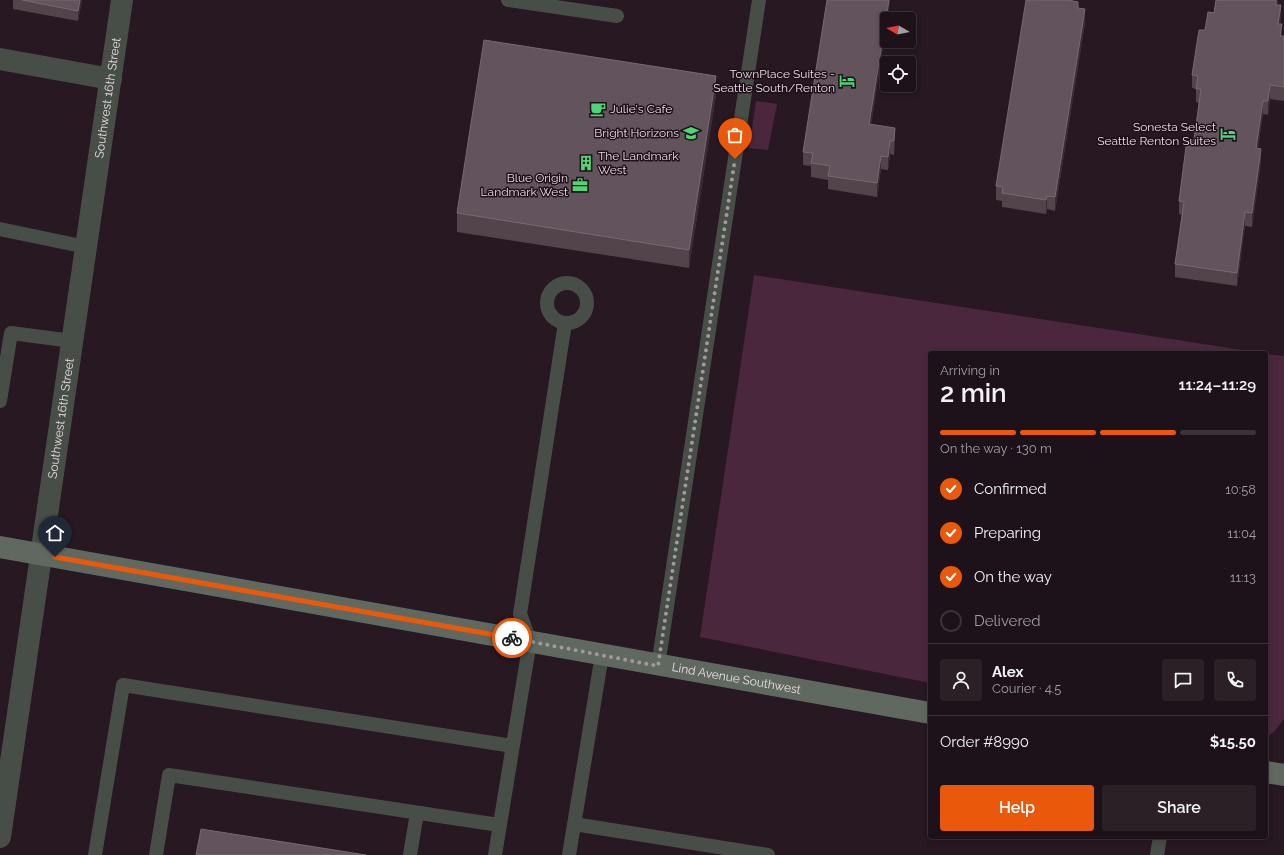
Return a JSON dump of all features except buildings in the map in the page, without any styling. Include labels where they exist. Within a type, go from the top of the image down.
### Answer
[{"type":"main road","name":"Lind Avenue Southwest","points":[[0,547],[530,641],[658,666],[928,713]]},
{"type":"main road","points":[[1268,772],[1284,775]]},
{"type":"street","name":"Southwest 16th Street","points":[[1,825],[122,0]]},
{"type":"street","points":[[0,59],[111,79]]},
{"type":"lane","points":[[508,0],[617,16]]},
{"type":"lane","points":[[658,666],[759,0]]},
{"type":"lane","points":[[0,229],[86,247]]},
{"type":"lane","points":[[495,855],[530,641],[520,614],[565,323]]},
{"type":"lane","points":[[0,401],[11,333],[72,340]]},
{"type":"lane","points":[[570,855],[602,655]]},
{"type":"lane","points":[[96,855],[123,685],[512,746]]},
{"type":"lane","points":[[156,855],[169,775],[500,825]]},
{"type":"lane","points":[[410,855],[417,813]]},
{"type":"lane","points":[[574,824],[768,855]]},
{"type":"lane","points":[[1157,855],[1160,839]]},
{"type":"shaded area","points":[[756,101],[777,104],[768,150],[749,148]]},
{"type":"shaded area","points":[[754,275],[1249,351],[928,351],[928,683],[700,637]]},
{"type":"shaded area","points":[[1268,354],[1284,356],[1284,719],[1274,732],[1268,736]]},
{"type":"way so far","points":[[512,638],[658,666],[735,159]]},
{"type":"place","name":"TownPlace Suites - Seattle South/Renton","points":[[847,81]]},
{"type":"place","name":"Julie's Cafe","points":[[598,109]]},
{"type":"place","name":"Bright Horizons","points":[[691,133]]},
{"type":"place","name":"Sonesta Select Seattle Renton Suites","points":[[1228,134]]},
{"type":"place","name":"The Landmark West","points":[[586,163]]},
{"type":"place","name":"Blue Origin Landmark West","points":[[580,185]]},
{"type":"route","points":[[55,557],[512,638]]}]
